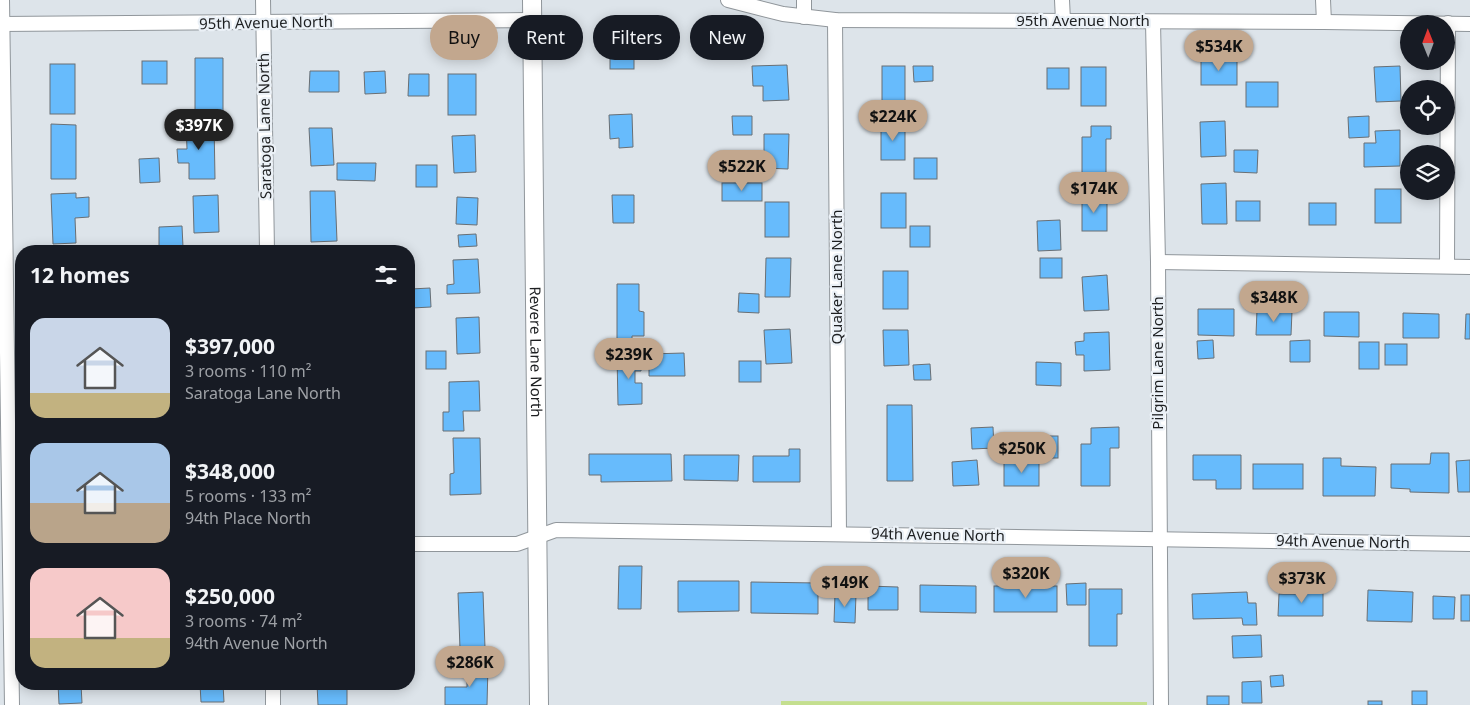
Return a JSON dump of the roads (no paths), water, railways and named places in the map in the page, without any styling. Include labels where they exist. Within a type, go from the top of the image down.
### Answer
[{"type":"street","points":[[2,0],[12,705]]},
{"type":"street","name":"Saratoga Lane North","points":[[263,0],[267,245]]},
{"type":"street","name":"Revere Lane North","points":[[532,0],[532,15]]},
{"type":"street","name":"95th Avenue North","points":[[728,0],[804,17],[835,20],[1400,23]]},
{"type":"street","points":[[804,0],[804,17]]},
{"type":"street","points":[[1062,0],[1062,20]]},
{"type":"street","points":[[1323,0],[1324,22]]},
{"type":"street","name":"95th Avenue North","points":[[1,24],[508,20]]},
{"type":"street","name":"Quaker Lane North","points":[[835,20],[839,534]]},
{"type":"street","name":"Pilgrim Lane North","points":[[1153,22],[1158,262],[1161,705]]},
{"type":"street","name":"95th Avenue North","points":[[1455,24],[1470,24]]},
{"type":"street","name":"Revere Lane North","points":[[532,60],[539,705]]},
{"type":"street","points":[[1447,266],[1448,70]]},
{"type":"street","points":[[1158,262],[1470,267]]},
{"type":"street","name":"94th Avenue North","points":[[415,544],[518,544],[556,530],[1470,544]]},
{"type":"street","points":[[273,690],[273,705]]}]
